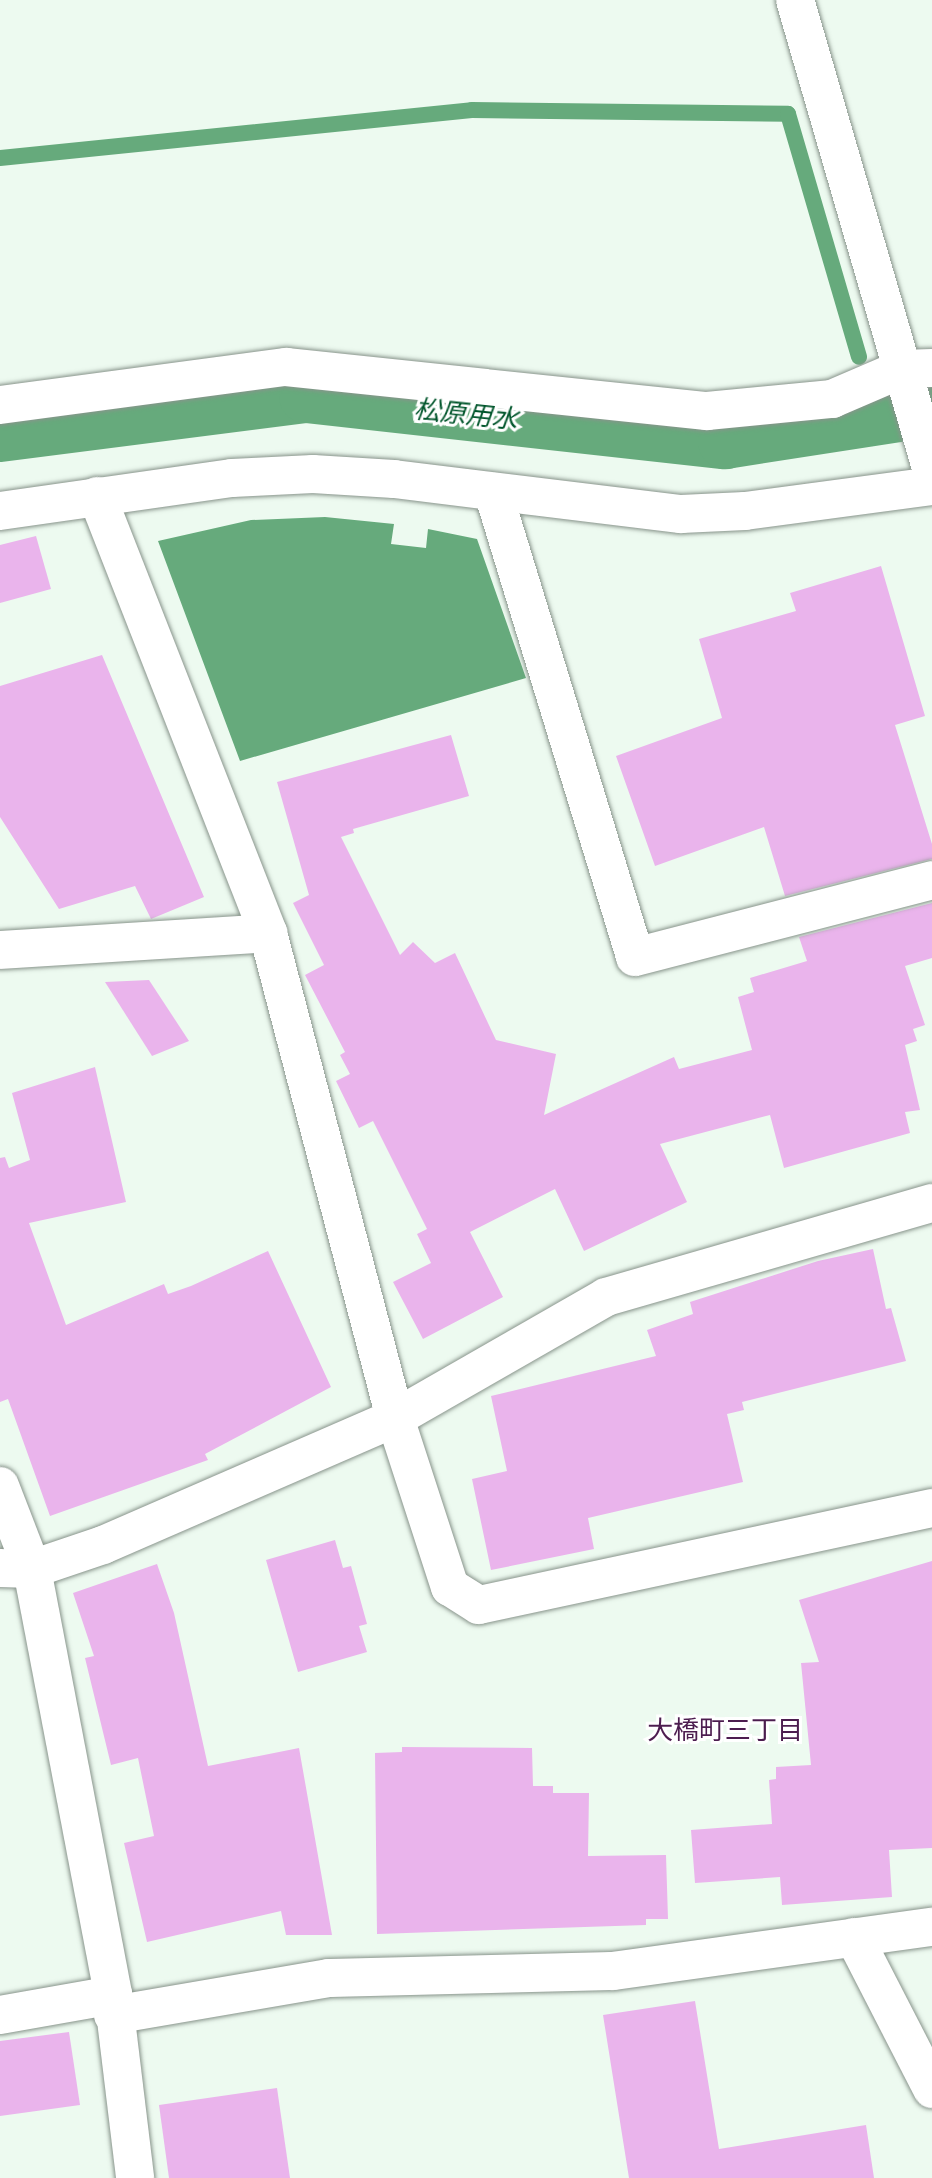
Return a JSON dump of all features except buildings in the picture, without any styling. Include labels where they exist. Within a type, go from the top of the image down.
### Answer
[{"type":"street","points":[[795,0],[914,377],[927,458]]},
{"type":"street","points":[[0,405],[286,367],[707,411],[832,399],[914,377]]},
{"type":"street","points":[[0,511],[232,478],[313,474],[681,514],[745,511],[932,486]]},
{"type":"street","points":[[493,492],[635,957],[932,880]]},
{"type":"street","points":[[97,496],[268,933],[395,1418],[450,1587],[479,1605],[932,1508]]},
{"type":"street","points":[[0,950],[268,933]]},
{"type":"street","points":[[16,1569],[103,1545],[395,1418],[606,1297],[932,1203]]},
{"type":"street","points":[[0,1486],[113,2005],[135,2178]]},
{"type":"street","points":[[0,2015],[113,2005],[329,1979],[613,1971],[932,1927]]},
{"type":"street","points":[[854,1937],[932,2089]]},
{"type":"shaded area","points":[[325,517],[394,524],[391,544],[426,548],[428,529],[477,539],[526,678],[240,761],[158,541],[251,520]]},
{"type":"waterway","points":[[0,158],[472,110],[788,114],[859,357]]},
{"type":"waterway","name":"松原用水","points":[[0,435],[306,396],[725,442],[932,410]]},
{"type":"district","name":"大橋町三丁目","points":[[725,1730]]}]
